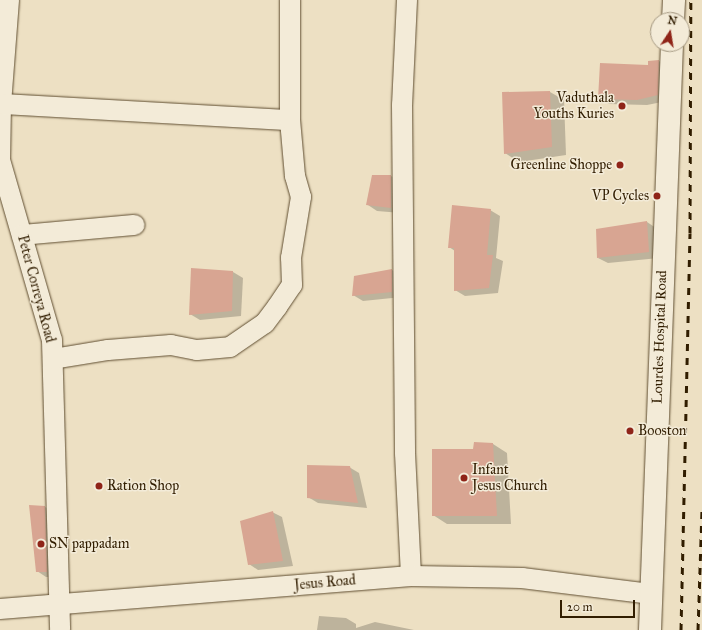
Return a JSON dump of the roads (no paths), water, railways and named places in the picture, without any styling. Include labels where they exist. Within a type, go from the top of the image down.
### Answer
[{"type":"street","name":"Peter Correya Road","points":[[9,0],[1,104],[0,160],[52,340],[60,630]]},
{"type":"street","points":[[53,359],[101,351],[171,345],[197,350],[230,346],[265,323],[292,285],[291,258],[301,197],[295,176],[290,120],[290,0]]},
{"type":"street","points":[[407,0],[402,153],[405,453],[411,576]]},
{"type":"street","points":[[673,12],[674,0]]},
{"type":"street","name":"Lourdes Hospital Road","points":[[650,630],[650,594],[672,52]]},
{"type":"street","points":[[1,104],[290,120]]},
{"type":"street","points":[[22,235],[135,225]]},
{"type":"street","name":"Jesus Road","points":[[0,609],[60,606],[411,576],[522,578],[650,594]]},
{"type":"railway","points":[[681,630],[690,233],[691,0]]},
{"type":"railway","points":[[698,630],[702,507]]},
{"type":"place","name":"Vaduthala Youths Kuries","points":[[622,106]]},
{"type":"place","name":"Greenline Shoppe","points":[[620,165]]},
{"type":"place","name":"VP Cycles","points":[[657,196]]},
{"type":"place","name":"Booston","points":[[630,431]]},
{"type":"place","name":"Infant Jesus Church","points":[[464,478]]},
{"type":"place","name":"Ration Shop","points":[[99,486]]},
{"type":"place","name":"SN pappadam","points":[[41,544]]}]
